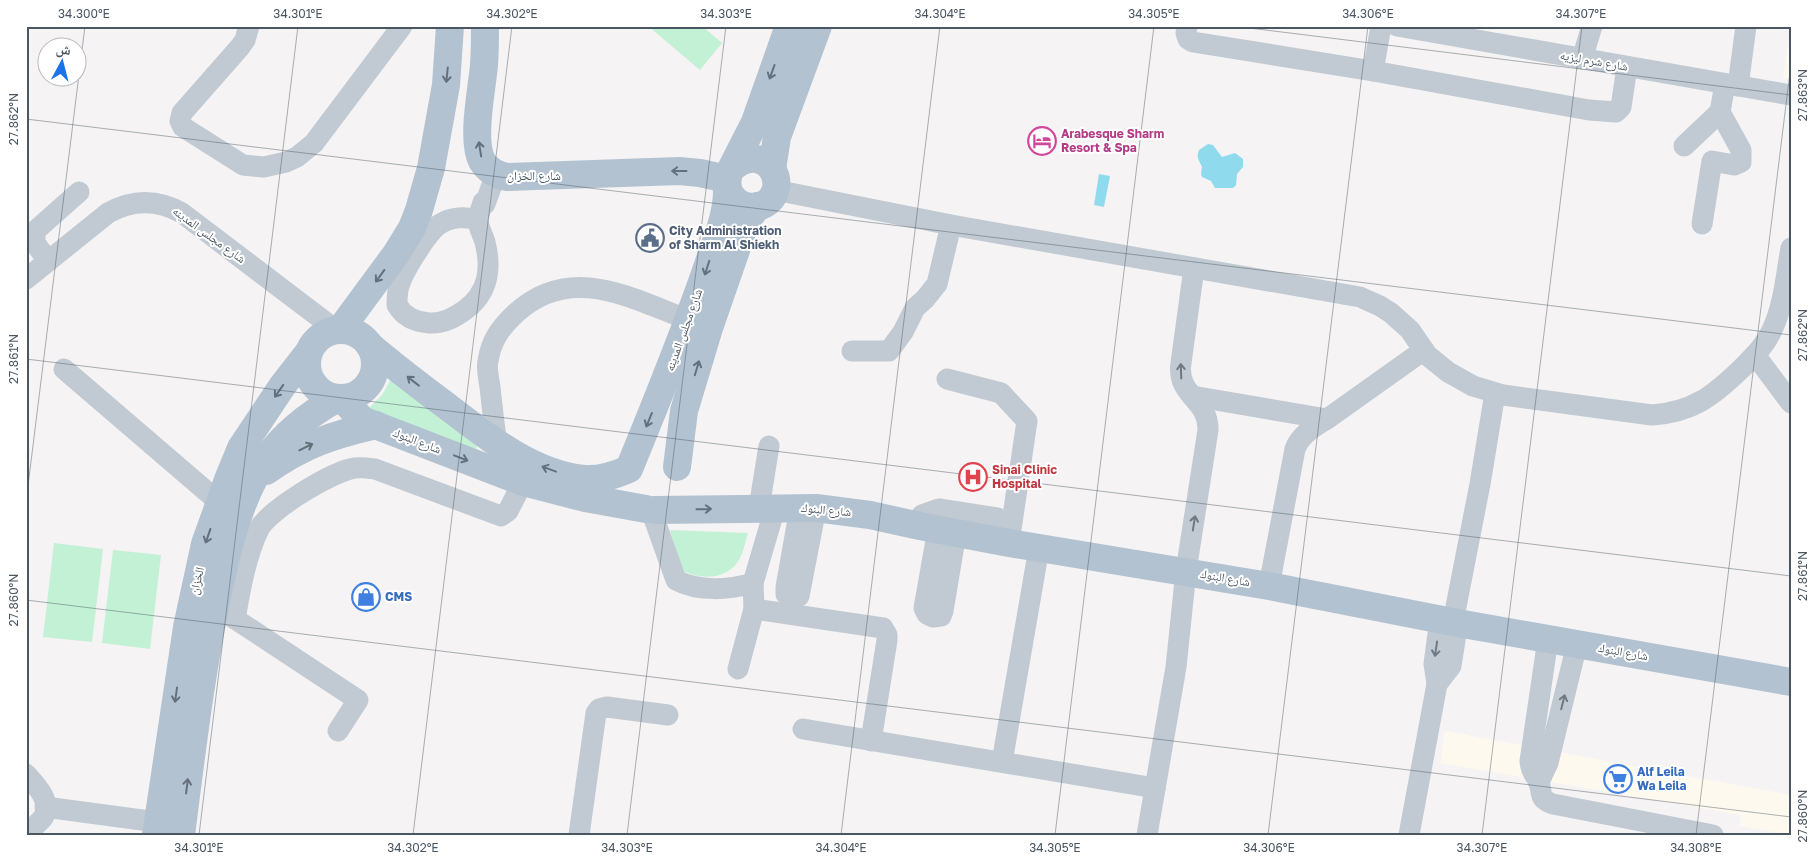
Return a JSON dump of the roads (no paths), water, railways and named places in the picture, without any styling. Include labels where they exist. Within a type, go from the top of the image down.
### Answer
[{"type":"main road","points":[[338,330],[396,254],[412,228],[419,210],[431,168],[446,85],[450,26]]},
{"type":"main road","name":"شارع الخزان","points":[[486,26],[478,120],[479,150],[486,166],[496,174],[507,177],[542,177],[679,171],[728,178]]},
{"type":"main road","name":"شارع مجلس المدينه","points":[[629,469],[744,227],[769,188],[777,137],[818,26]]},
{"type":"main road","name":"شارع مجلس المدينه","points":[[677,466],[684,411],[699,324],[726,205],[728,178],[755,122],[785,28]]},
{"type":"main road","points":[[748,158],[757,159],[766,162],[769,188],[752,208],[738,204],[729,194],[728,178],[739,162],[748,158]]},
{"type":"main road","points":[[370,346],[375,360],[373,375],[361,391],[352,396],[340,398],[323,393],[312,382],[307,368],[308,352],[319,337],[338,330],[356,333],[415,382],[496,444],[531,462],[574,478],[598,479],[616,475],[629,469],[641,458],[656,455],[671,460],[677,466],[682,482],[680,491],[671,504],[651,510],[639,506],[628,494],[626,478],[629,469]]},
{"type":"main road","name":"الخزان","points":[[157,828],[192,597],[205,544],[240,515],[241,448],[283,385],[308,352]]},
{"type":"main road","name":"الخزان","points":[[182,835],[191,759],[225,612],[228,550],[251,484],[273,450],[287,434],[302,420],[340,398]]},
{"type":"main road","name":"شارع البنوك","points":[[340,398],[362,420],[523,482],[585,498],[651,510],[795,508],[870,515],[1039,548],[1269,586],[1453,622],[1791,682]]},
{"type":"main road","points":[[251,484],[281,460],[316,442],[334,435],[376,425]]},
{"type":"street","points":[[249,26],[245,40],[240,47],[182,114],[180,121],[183,127],[242,165],[264,167],[286,162],[301,154],[314,143],[402,26]]},
{"type":"street","points":[[1187,26],[1186,33],[1188,39],[1193,42],[1374,71],[1589,110],[1616,112],[1621,107],[1627,67]]},
{"type":"street","points":[[1374,71],[1381,26]]},
{"type":"street","name":"شارع شرم ليزيه","points":[[1397,26],[1791,95]]},
{"type":"street","points":[[1582,59],[1592,26]]},
{"type":"street","points":[[1684,146],[1720,112],[1732,85],[1746,26]]},
{"type":"street","points":[[1702,224],[1712,162],[1734,165],[1741,162],[1741,150],[1720,112]]},
{"type":"street","points":[[478,220],[467,218],[454,219],[440,223],[431,231],[398,288],[397,306],[406,315],[423,322],[441,323],[453,318],[478,300],[488,279],[488,272],[485,243],[478,220],[496,174]]},
{"type":"street","points":[[769,188],[951,225],[1360,297],[1380,306],[1401,321],[1437,364],[1460,380],[1473,386],[1495,393],[1652,415],[1687,409],[1710,397],[1765,344],[1777,318],[1791,248]]},
{"type":"street","points":[[48,261],[35,243],[35,231],[79,192]]},
{"type":"street","name":"شارع مجلس المدينه","points":[[26,279],[117,208],[138,202],[157,203],[182,213],[338,330]]},
{"type":"street","points":[[852,351],[888,351],[903,332],[915,308],[925,300],[937,284],[951,225]]},
{"type":"street","points":[[1147,835],[1176,667],[1186,572],[1209,423],[1204,410],[1182,382],[1180,369],[1194,268]]},
{"type":"street","points":[[496,444],[487,363],[490,346],[503,324],[520,309],[542,294],[561,288],[586,286],[609,291],[699,324]]},
{"type":"street","points":[[1297,443],[1313,428],[1424,350]]},
{"type":"street","points":[[1755,355],[1791,403]]},
{"type":"street","points":[[64,369],[240,515],[282,506],[294,497],[329,478],[355,468],[375,469],[385,472],[501,516],[508,511],[523,482]]},
{"type":"street","points":[[947,379],[1001,393],[1027,420],[1009,542]]},
{"type":"street","points":[[1408,835],[1437,684],[1434,664],[1439,632],[1453,622],[1480,484],[1495,393]]},
{"type":"street","points":[[1192,396],[1327,419]]},
{"type":"street","points":[[1269,586],[1297,443],[1292,425],[1284,412]]},
{"type":"street","points":[[738,669],[754,609],[753,584],[795,508],[769,446]]},
{"type":"street","points":[[938,529],[922,515],[939,509],[997,518],[1009,542]]},
{"type":"street","points":[[651,510],[676,580],[687,586],[732,589],[753,584]]},
{"type":"street","points":[[1002,762],[1039,548]]},
{"type":"street","points":[[754,609],[883,628],[887,635],[887,640],[871,741]]},
{"type":"street","points":[[225,612],[358,700],[338,731]]},
{"type":"street","points":[[1539,782],[1532,773],[1530,760],[1548,639]]},
{"type":"street","points":[[1577,644],[1548,763],[1539,782],[1540,794],[1543,799],[1553,804],[1713,835]]},
{"type":"street","points":[[1544,668],[1570,673]]},
{"type":"street","points":[[579,835],[596,713],[599,709],[607,707],[668,715]]},
{"type":"street","points":[[803,729],[1155,788]]},
{"type":"street","points":[[26,774],[41,792],[45,808],[43,818],[26,833]]},
{"type":"street","points":[[45,808],[157,828]]},
{"type":"water","points":[[1208,144],[1213,145],[1222,157],[1235,153],[1243,159],[1243,167],[1237,174],[1236,185],[1233,188],[1215,188],[1211,181],[1202,177],[1202,167],[1198,159],[1198,153],[1199,150]]},
{"type":"water","points":[[1099,174],[1110,176],[1104,207],[1094,205]]},
{"type":"place","name":"Arabesque Sharm Resort & Spa","points":[[1042,141]]},
{"type":"place","name":"City Administration of Sharm Al Shiekh","points":[[650,238]]},
{"type":"place","name":"Sinai Clinic Hospital","points":[[973,477]]},
{"type":"place","name":"CMS","points":[[366,597]]},
{"type":"place","name":"Alf Leila Wa Leila","points":[[1618,779]]}]
